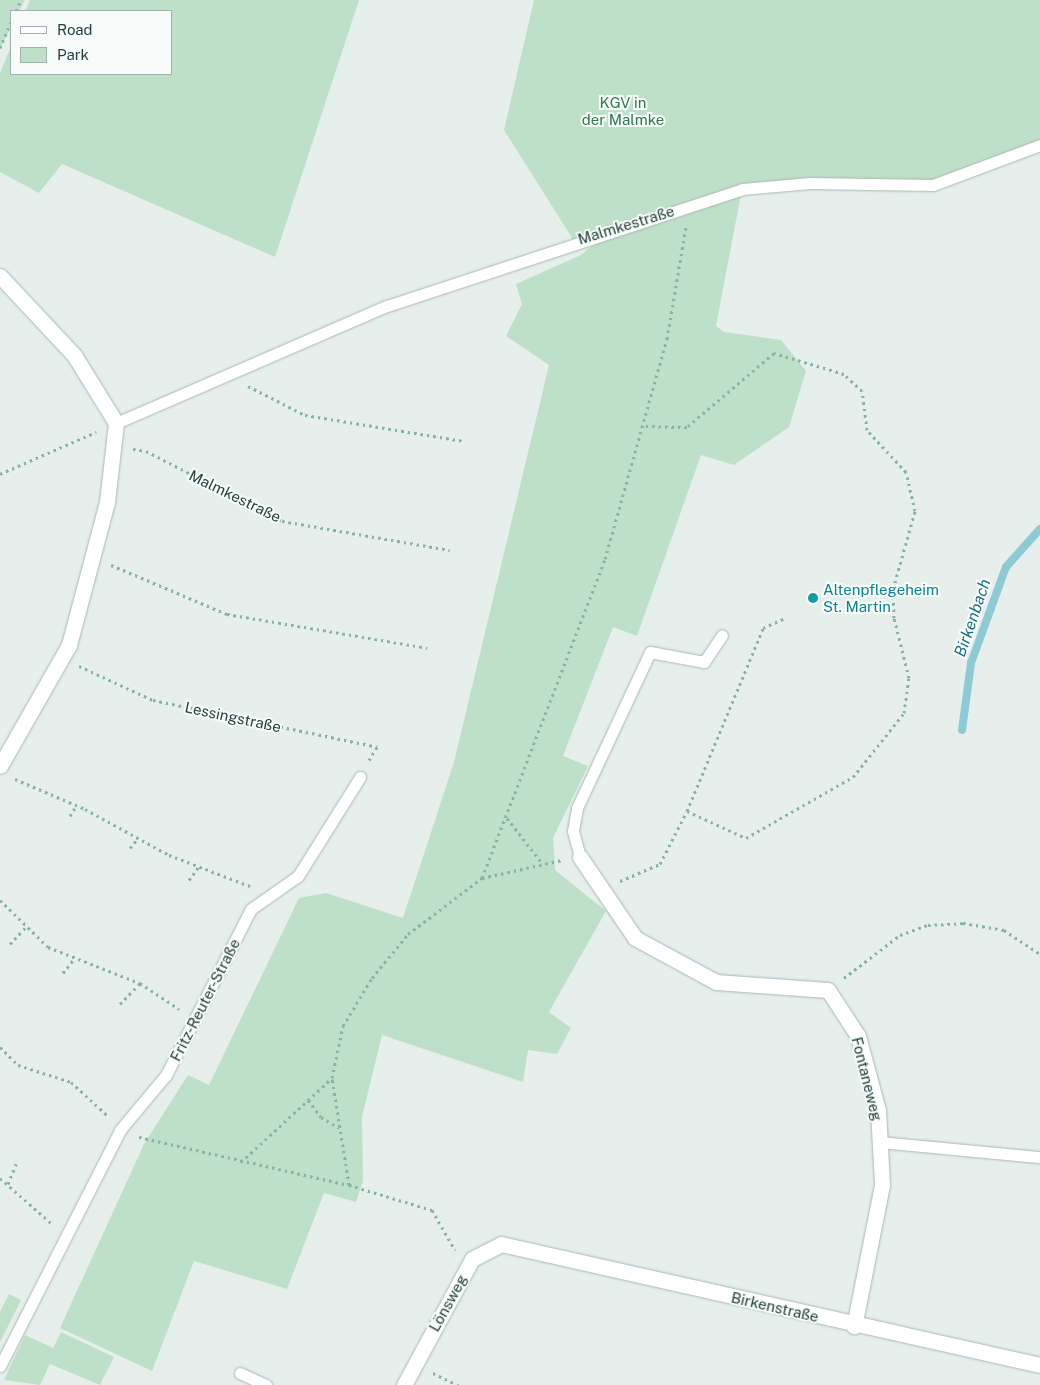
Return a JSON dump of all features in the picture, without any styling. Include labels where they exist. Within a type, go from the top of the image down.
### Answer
[{"type":"street","points":[[0,276],[74,355],[116,424],[107,502],[62,658],[4,771]]},
{"type":"street","points":[[580,857],[603,888],[635,938],[716,982],[828,990]]},
{"type":"street","name":"Fontaneweg","points":[[828,990],[858,1036],[878,1110],[882,1184],[854,1326]]},
{"type":"street","name":"Birkenstraße","points":[[510,1244],[854,1326],[1040,1366]]},
{"type":"street","name":"Lönsweg","points":[[404,1385],[466,1271],[489,1247],[510,1244]]},
{"type":"lane","name":"Malmkestraße","points":[[116,424],[387,306],[742,189],[810,183],[933,185],[1040,145]]},
{"type":"lane","points":[[580,857],[573,832],[577,808],[650,652],[704,662],[722,636]]},
{"type":"lane","name":"Fritz-Reuter-Straße","points":[[0,1366],[67,1238],[120,1130],[166,1075],[196,1021],[251,908],[298,876],[360,776]]},
{"type":"lane","points":[[880,1142],[1040,1157]]},
{"type":"lane","points":[[240,1373],[266,1385]]},
{"type":"path","points":[[0,48],[10,24]]},
{"type":"path","points":[[482,878],[507,818],[605,559],[646,426],[668,339],[689,207]]},
{"type":"path","points":[[646,426],[688,427],[774,353],[844,374],[862,391],[868,430],[906,472],[915,511],[893,589],[894,618],[909,678],[904,713],[882,746],[853,778],[824,798],[746,838],[687,811]]},
{"type":"path","points":[[227,375],[305,415],[464,441]]},
{"type":"path","points":[[0,474],[116,424]]},
{"type":"path","name":"Malmkestraße","points":[[113,447],[146,451],[282,521],[450,550]]},
{"type":"path","points":[[92,557],[227,614],[427,648]]},
{"type":"path","points":[[603,888],[660,864],[687,811],[763,628],[785,618]]},
{"type":"path","name":"Lessingstraße","points":[[62,658],[153,700],[377,747],[360,776]]},
{"type":"path","points":[[4,771],[138,838],[199,866],[269,894]]},
{"type":"path","points":[[70,816],[76,806]]},
{"type":"path","points":[[507,818],[542,863]]},
{"type":"path","points":[[130,848],[138,838]]},
{"type":"path","points":[[349,1185],[332,1078],[343,1026],[372,978],[408,934],[482,878],[542,863],[580,857]]},
{"type":"path","points":[[189,880],[199,866]]},
{"type":"path","points":[[0,900],[26,927],[73,960],[140,983],[196,1021]]},
{"type":"path","points":[[828,990],[900,935],[928,925],[963,923],[1004,930],[1040,954]]},
{"type":"path","points":[[10,944],[26,927]]},
{"type":"path","points":[[63,973],[73,960]]},
{"type":"path","points":[[120,1004],[140,983]]},
{"type":"path","points":[[0,1047],[18,1065],[71,1082],[120,1130],[240,1162],[349,1185],[432,1210],[466,1271]]},
{"type":"path","points":[[240,1162],[332,1078]]},
{"type":"path","points":[[308,1100],[321,1117],[339,1128]]},
{"type":"path","points":[[8,1184],[16,1164]]},
{"type":"path","points":[[0,1178],[67,1238]]},
{"type":"path","points":[[414,1365],[458,1385]]},
{"type":"green space","points":[[0,0],[25,0],[20,10],[10,10],[10,29],[0,49]]},
{"type":"green space","points":[[30,0],[359,0],[275,257],[62,164],[39,193],[0,172],[0,73],[10,48],[10,75],[172,75],[172,10],[25,10]]},
{"type":"green space","name":"KGV in der Malmke","points":[[534,0],[1040,0],[1040,145],[933,185],[742,189],[716,326],[724,332],[781,340],[806,371],[789,427],[734,465],[701,455],[637,636],[613,627],[563,756],[588,766],[553,838],[555,870],[606,911],[549,1012],[571,1028],[557,1054],[528,1050],[523,1082],[382,1035],[362,1117],[363,1181],[356,1202],[324,1193],[287,1289],[194,1261],[152,1371],[60,1328],[144,1144],[188,1075],[209,1085],[299,898],[326,893],[403,918],[454,762],[549,365],[506,336],[522,304],[516,284],[581,255],[611,230],[574,241],[504,130]]},
{"type":"green space","points":[[9,1294],[21,1300],[0,1342],[0,1312]]},
{"type":"green space","points":[[61,1332],[114,1357],[100,1385],[50,1364],[40,1385],[4,1380],[25,1335],[53,1348]]},
{"type":"waterway","name":"Birkenbach","points":[[962,730],[971,663],[1006,567],[1040,529]]},
{"type":"place","name":"Altenpflegeheim St. Martin","points":[[813,598]]}]
